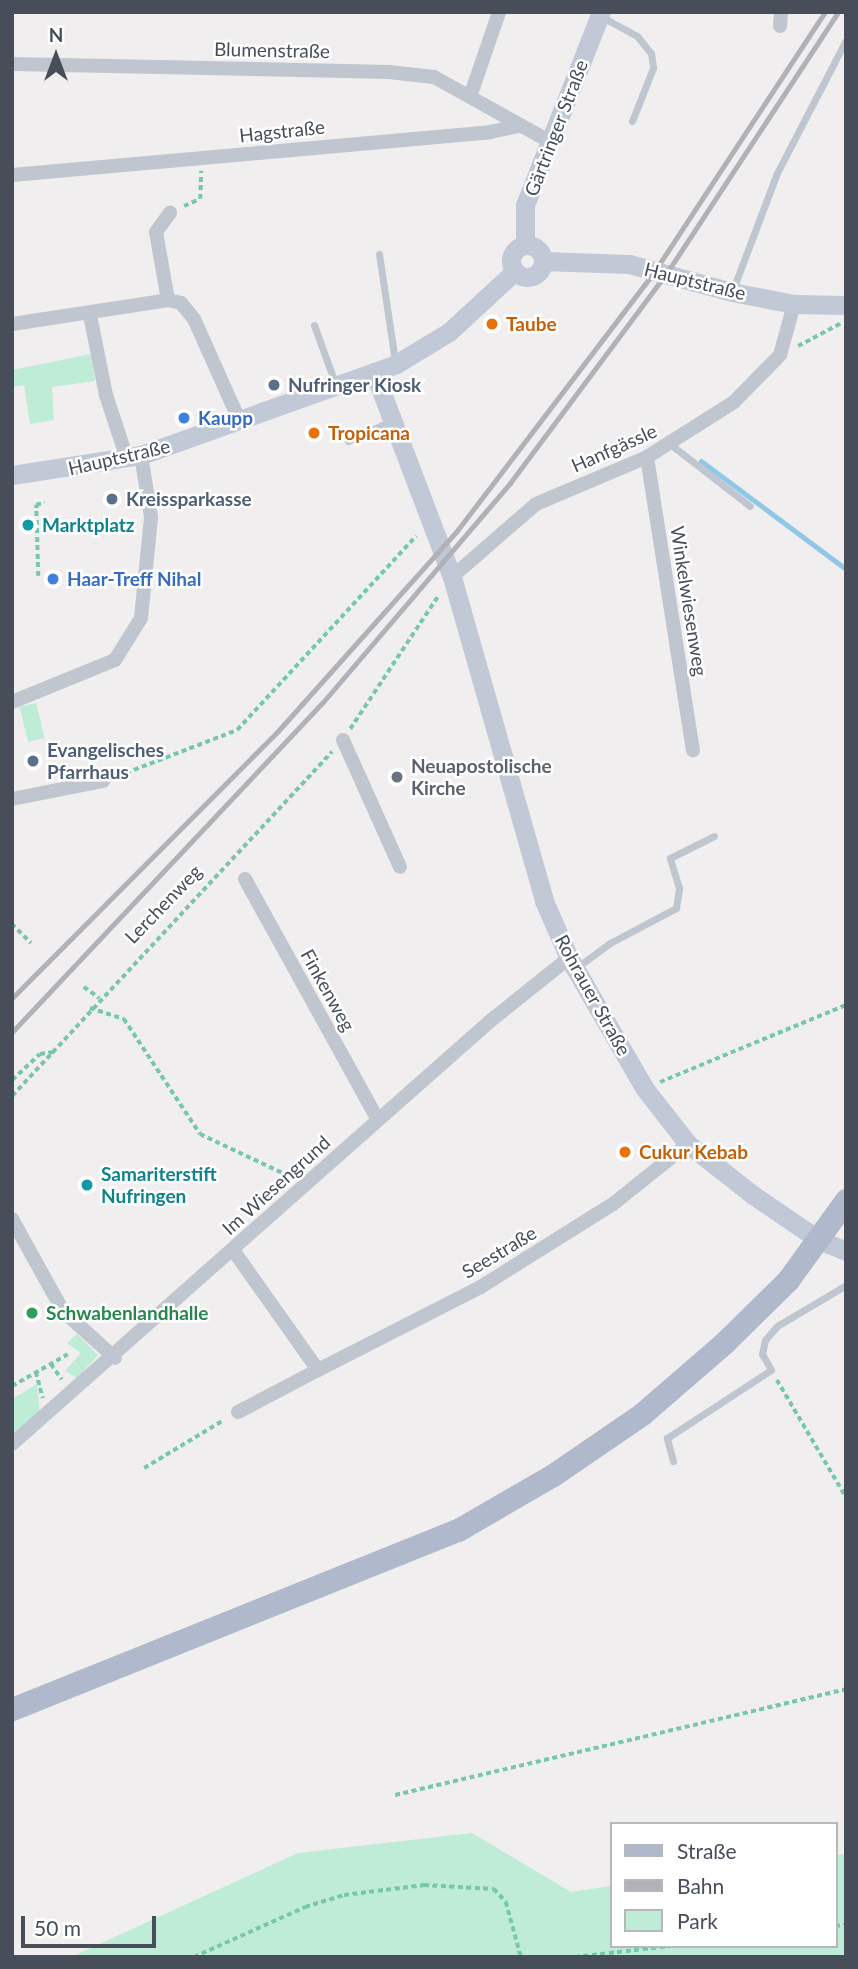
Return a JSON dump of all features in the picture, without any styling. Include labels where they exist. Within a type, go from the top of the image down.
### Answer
[{"type":"main road","points":[[12,1709],[458,1530],[529,1489],[642,1414],[698,1367],[788,1280],[846,1200]]},
{"type":"street","points":[[471,94],[499,12]]},
{"type":"street","name":"Gärtringer Straße","points":[[525,245],[526,205],[600,14]]},
{"type":"street","name":"Blumenstraße","points":[[12,64],[389,72],[434,77],[471,94],[517,126]]},
{"type":"street","points":[[517,126],[551,142]]},
{"type":"street","name":"Hagstraße","points":[[12,175],[202,159],[517,126]]},
{"type":"street","points":[[168,300],[156,232],[170,213]]},
{"type":"street","points":[[525,245],[539,249],[543,261],[534,275],[515,271],[512,256],[525,245]]},
{"type":"street","name":"Hauptstraße","points":[[543,261],[629,264],[732,292],[794,304],[846,305]]},
{"type":"street","name":"Hauptstraße","points":[[12,475],[134,457],[240,422],[396,364],[449,332],[515,271]]},
{"type":"street","points":[[12,324],[90,315],[168,300],[181,303],[194,319],[240,422]]},
{"type":"street","name":"Hanfgässle","points":[[446,584],[536,504],[647,457],[734,402],[780,355],[794,304]]},
{"type":"street","points":[[12,702],[114,660],[141,618],[152,517],[134,457],[106,395],[90,315]]},
{"type":"street","name":"Rohrauer Straße","points":[[374,372],[430,520],[446,584],[544,901],[572,963],[645,1089],[688,1144],[819,1240],[846,1251]]},
{"type":"street","name":"Winkelwiesenweg","points":[[647,457],[693,750]]},
{"type":"street","points":[[343,740],[400,867]]},
{"type":"street","points":[[12,799],[103,781]]},
{"type":"street","name":"Finkenweg","points":[[245,879],[378,1119]]},
{"type":"street","name":"Im Wiesengrund","points":[[12,1444],[114,1357],[378,1119],[572,963]]},
{"type":"street","name":"Seestraße","points":[[238,1412],[487,1283],[613,1204],[688,1144]]},
{"type":"street","points":[[12,1219],[63,1311],[114,1357]]},
{"type":"street","points":[[233,1250],[318,1370]]},
{"type":"lane","points":[[600,14],[637,36],[652,53],[653,68],[632,121]]},
{"type":"lane","points":[[732,292],[777,173],[846,40]]},
{"type":"lane","points":[[379,254],[396,364]]},
{"type":"lane","points":[[314,325],[336,386]]},
{"type":"lane","points":[[348,441],[392,421]]},
{"type":"lane","points":[[670,444],[750,506]]},
{"type":"lane","points":[[572,963],[676,908],[679,888],[670,858],[714,836]]},
{"type":"lane","points":[[673,1461],[667,1438],[771,1370],[762,1354],[765,1340],[777,1326],[846,1285]]},
{"type":"path","points":[[170,213],[200,199],[202,159]]},
{"type":"path","points":[[780,355],[846,321]]},
{"type":"path","points":[[38,576],[36,505],[45,502]]},
{"type":"path","points":[[103,781],[237,730],[430,520]]},
{"type":"path","name":"Lerchenweg","points":[[12,1096],[56,1051],[99,998],[343,740],[446,584]]},
{"type":"path","points":[[12,924],[31,943]]},
{"type":"path","points":[[84,987],[99,998]]},
{"type":"path","points":[[645,1089],[846,1005]]},
{"type":"path","points":[[90,1008],[124,1018],[200,1134],[306,1184]]},
{"type":"path","points":[[12,1080],[40,1055],[56,1051]]},
{"type":"path","points":[[12,1387],[68,1354]]},
{"type":"path","points":[[771,1370],[846,1497]]},
{"type":"path","points":[[36,1373],[47,1415]]},
{"type":"path","points":[[144,1468],[238,1412]]},
{"type":"path","points":[[395,1795],[846,1689]]},
{"type":"path","points":[[194,1957],[331,1899],[424,1885],[494,1889],[506,1902],[521,1957]]},
{"type":"path","points":[[575,1957],[653,1948]]},
{"type":"green space","points":[[91,354],[95,381],[52,387],[54,420],[30,424],[24,385],[12,387],[12,370]]},
{"type":"green space","points":[[36,703],[45,738],[28,742],[20,707]]},
{"type":"green space","points":[[77,1334],[98,1355],[77,1378],[65,1371],[81,1353],[67,1343]]},
{"type":"green space","points":[[37,1384],[40,1413],[17,1433],[12,1428],[12,1399]]},
{"type":"green space","points":[[472,1833],[571,1892],[610,1886],[610,1948],[837,1948],[837,1855],[846,1854],[846,1957],[71,1957],[298,1853]]},
{"type":"waterway","points":[[701,461],[846,569]]},
{"type":"railway","points":[[12,998],[278,731],[456,532],[654,272],[825,12]]},
{"type":"railway","points":[[12,1032],[323,702],[510,483],[666,274],[838,12]]},
{"type":"place","name":"Taube","points":[[492,324]]},
{"type":"place","name":"Nufringer Kiosk","points":[[274,385]]},
{"type":"place","name":"Kaupp","points":[[184,418]]},
{"type":"place","name":"Tropicana","points":[[314,433]]},
{"type":"place","name":"Kreissparkasse","points":[[112,499]]},
{"type":"place","name":"Marktplatz","points":[[28,525]]},
{"type":"place","name":"Haar-Treff Nihal","points":[[53,579]]},
{"type":"place","name":"Evangelisches Pfarrhaus","points":[[33,761]]},
{"type":"place","name":"Neuapostolische Kirche","points":[[397,777]]},
{"type":"place","name":"Cukur Kebab","points":[[625,1152]]},
{"type":"place","name":"Samariterstift Nufringen","points":[[87,1185]]},
{"type":"place","name":"Schwabenlandhalle","points":[[32,1313]]}]
